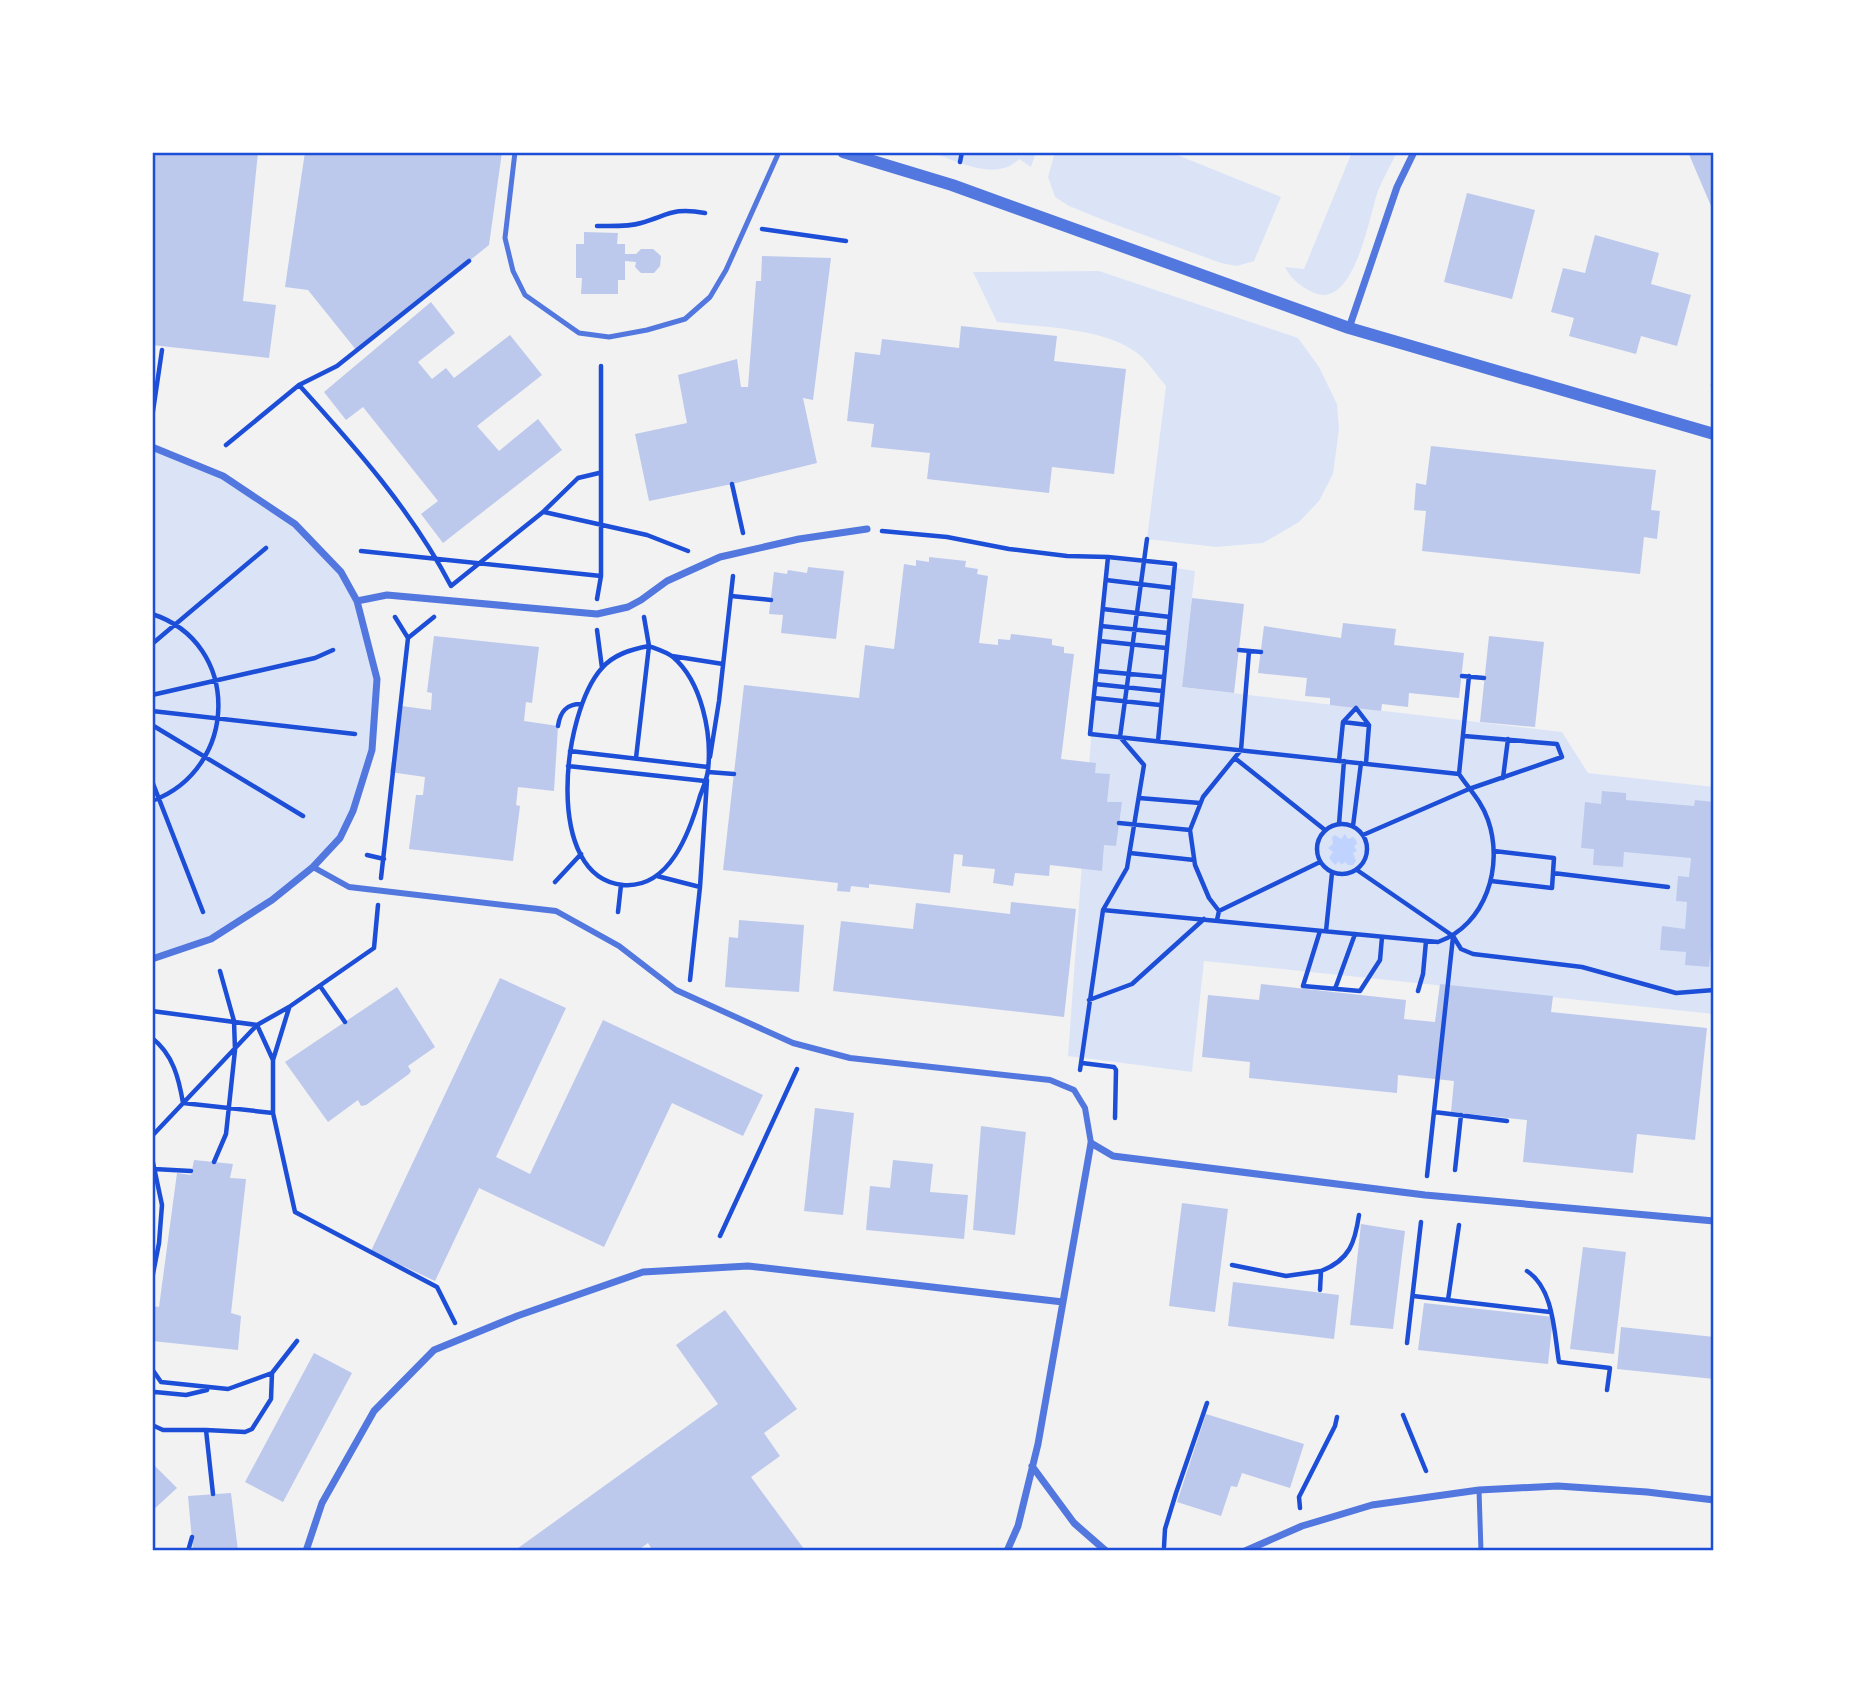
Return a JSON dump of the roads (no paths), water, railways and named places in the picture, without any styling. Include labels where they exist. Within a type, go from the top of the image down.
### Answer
[{"type":"street","points":[[843,152],[950,184],[1349,328],[1714,434]]},
{"type":"street","points":[[1349,328],[1396,187],[1414,152]]},
{"type":"street","points":[[152,447],[223,475],[295,524],[341,572],[357,601],[377,679],[372,750],[353,811],[340,838],[313,867],[272,900],[211,939],[152,959]]},
{"type":"street","points":[[357,601],[387,595],[597,614],[628,607],[667,581],[720,557],[799,539],[867,529]]},
{"type":"street","points":[[313,867],[349,887],[556,911],[619,946],[676,990],[793,1042],[850,1058],[1050,1080],[1074,1090],[1085,1108],[1091,1143],[1032,1466],[1018,1526],[1007,1551]]},
{"type":"street","points":[[1091,1143],[1113,1156],[1412,1194],[1714,1221]]},
{"type":"street","points":[[306,1551],[322,1503],[374,1411],[435,1350],[517,1316],[643,1272],[748,1266],[1063,1302]]},
{"type":"street","points":[[1032,1466],[1074,1524],[1106,1551]]},
{"type":"street","points":[[1245,1551],[1302,1526],[1372,1505],[1479,1490],[1558,1486],[1714,1500]]},
{"type":"lane","points":[[515,152],[505,238],[513,271],[525,295],[579,333],[609,337],[685,319],[710,297],[726,270],[779,152]]},
{"type":"lane","points":[[1479,1490],[1480,1551]]},
{"type":"water","points":[[1345,834],[1348,839],[1353,837],[1356,840],[1357,844],[1354,846],[1357,851],[1353,853],[1356,861],[1353,865],[1345,862],[1341,865],[1339,861],[1335,865],[1329,858],[1333,852],[1328,848],[1333,844],[1332,837],[1335,835],[1341,839]]}]
